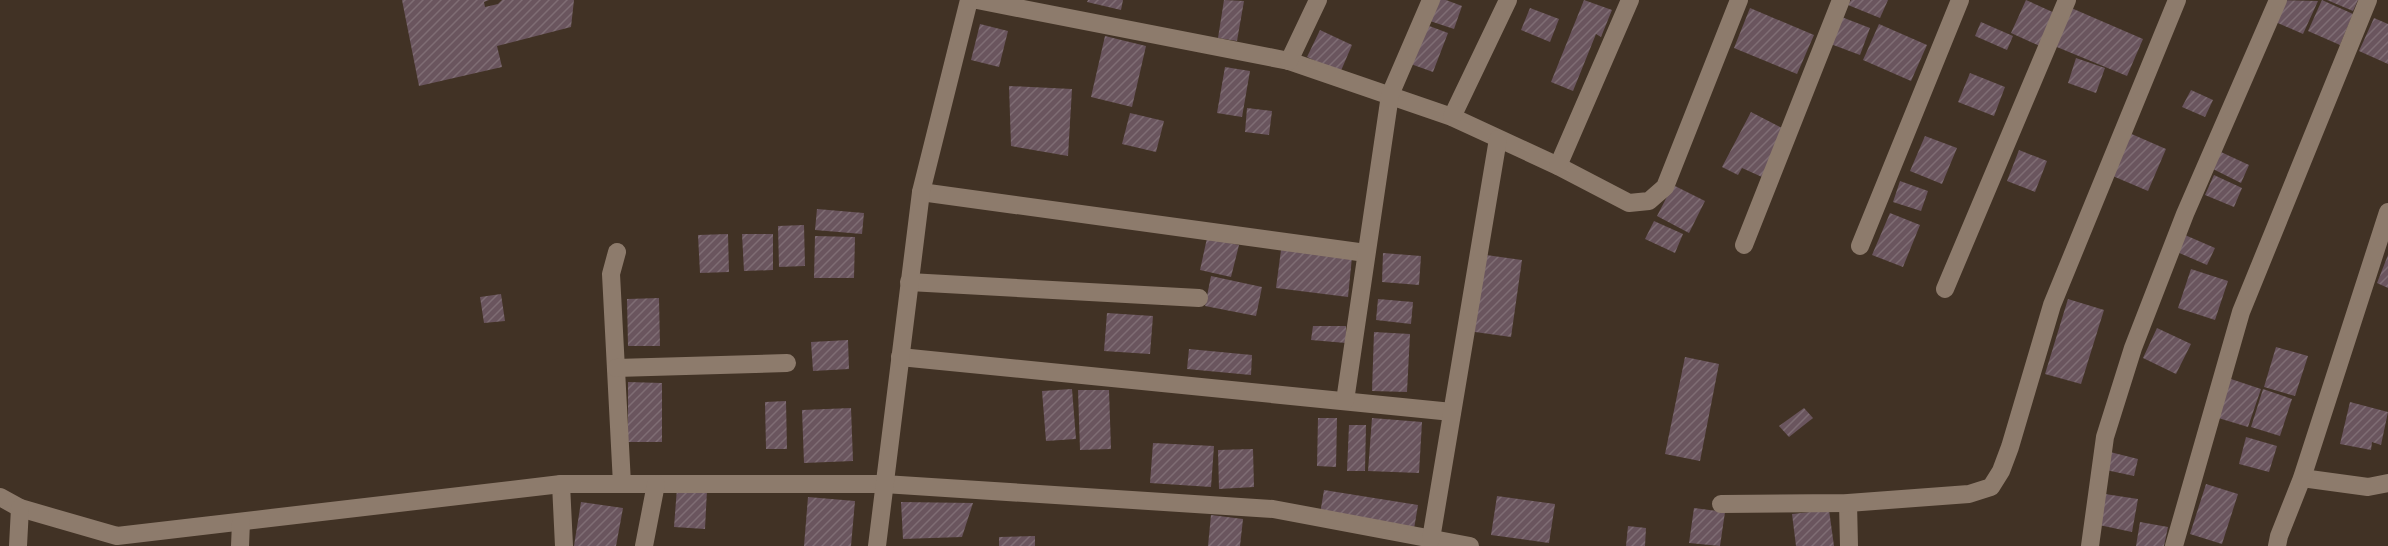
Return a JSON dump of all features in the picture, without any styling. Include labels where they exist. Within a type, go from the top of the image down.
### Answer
[{"type":"street","points":[[877,546],[921,192],[969,0]]},
{"type":"street","points":[[977,0],[1289,61],[1452,117],[1558,166],[1629,203],[1649,201],[1665,187],[1739,0]]},
{"type":"street","points":[[1289,61],[1318,0]]},
{"type":"street","points":[[1345,401],[1390,95],[1431,0]]},
{"type":"street","points":[[1452,117],[1508,0]]},
{"type":"street","points":[[1558,166],[1630,0]]},
{"type":"street","points":[[1744,245],[1841,0]]},
{"type":"street","points":[[1860,246],[1959,0]]},
{"type":"street","points":[[1945,289],[2067,0]]},
{"type":"street","points":[[1721,504],[1848,503],[1969,494],[1991,487],[2010,447],[2052,305],[2176,0]]},
{"type":"street","points":[[2090,546],[2105,437],[2133,348],[2186,214],[2278,0]]},
{"type":"street","points":[[2174,546],[2241,312],[2368,0]]},
{"type":"street","points":[[1431,539],[1498,139]]},
{"type":"street","points":[[921,192],[1366,253]]},
{"type":"street","points":[[2277,546],[2302,478],[2388,212]]},
{"type":"street","points":[[617,252],[611,274],[622,484]]},
{"type":"street","points":[[909,282],[1199,298]]},
{"type":"street","points":[[900,357],[1452,412]]},
{"type":"street","points":[[616,368],[787,363]]},
{"type":"street","points":[[2302,478],[2368,487],[2388,483]]},
{"type":"street","points":[[561,484],[564,546]]},
{"type":"street","points":[[0,498],[20,508],[117,541],[241,522],[561,484],[884,484],[1273,509],[1470,546]]},
{"type":"street","points":[[644,546],[656,484]]},
{"type":"street","points":[[1848,503],[1849,546]]},
{"type":"street","points":[[18,546],[20,508]]},
{"type":"street","points":[[240,546],[241,522]]},
{"type":"building","points":[[402,0],[489,0],[484,2],[485,7],[498,4],[502,0],[574,0],[571,27],[497,46],[502,67],[419,86]]},
{"type":"building","points":[[1088,0],[1123,0],[1121,10],[1087,2]]},
{"type":"building","points":[[1224,0],[1244,1],[1237,41],[1218,38]]},
{"type":"building","points":[[1435,0],[1446,0],[1462,6],[1454,29],[1427,20]]},
{"type":"building","points":[[1584,0],[1612,10],[1601,37],[1596,34],[1573,91],[1551,82]]},
{"type":"building","points":[[1851,0],[1888,0],[1880,18],[1848,5]]},
{"type":"building","points":[[2026,0],[2057,14],[2042,47],[2011,33]]},
{"type":"building","points":[[2279,0],[2318,1],[2303,34],[2271,20]]},
{"type":"building","points":[[2322,0],[2353,14],[2340,45],[2308,31]]},
{"type":"building","points":[[2327,0],[2358,0],[2353,11]]},
{"type":"building","points":[[2069,7],[2143,39],[2127,76],[2052,45]]},
{"type":"building","points":[[1530,8],[1559,19],[1550,42],[1521,30]]},
{"type":"building","points":[[1750,8],[1814,35],[1797,74],[1734,48]]},
{"type":"building","points":[[1839,16],[1870,28],[1860,55],[1828,43]]},
{"type":"building","points":[[2374,18],[2388,24],[2388,64],[2359,51]]},
{"type":"building","points":[[1981,22],[2013,36],[2007,50],[1975,36]]},
{"type":"building","points":[[980,24],[1008,31],[999,67],[971,60]]},
{"type":"building","points":[[1424,24],[1448,33],[1433,72],[1408,63]]},
{"type":"building","points":[[1879,24],[1927,45],[1911,81],[1863,60]]},
{"type":"building","points":[[1320,30],[1352,45],[1340,73],[1307,57]]},
{"type":"building","points":[[1105,36],[1146,46],[1132,107],[1091,97]]},
{"type":"building","points":[[2076,58],[2105,68],[2096,93],[2068,83]]},
{"type":"building","points":[[1225,67],[1250,71],[1242,117],[1217,113]]},
{"type":"building","points":[[1970,73],[2005,87],[1994,116],[1958,102]]},
{"type":"building","points":[[1009,86],[1072,89],[1068,156],[1011,146]]},
{"type":"building","points":[[2191,90],[2213,100],[2205,117],[2182,107]]},
{"type":"building","points":[[1247,108],[1272,111],[1269,135],[1245,132]]},
{"type":"building","points":[[1751,112],[1786,130],[1762,177],[1742,168],[1738,175],[1722,167]]},
{"type":"building","points":[[1130,113],[1164,121],[1156,152],[1122,144]]},
{"type":"building","points":[[2127,132],[2166,149],[2148,191],[2108,174]]},
{"type":"building","points":[[1925,136],[1957,148],[1942,184],[1910,171]]},
{"type":"building","points":[[2019,150],[2047,161],[2035,192],[2007,181]]},
{"type":"building","points":[[2221,152],[2249,165],[2241,183],[2213,169]]},
{"type":"building","points":[[2214,175],[2242,188],[2234,207],[2205,195]]},
{"type":"building","points":[[1900,181],[1928,191],[1921,211],[1893,202]]},
{"type":"building","points":[[1673,185],[1705,201],[1689,233],[1657,216]]},
{"type":"building","points":[[817,209],[864,213],[862,234],[815,230]]},
{"type":"building","points":[[1890,213],[1920,225],[1903,267],[1872,255]]},
{"type":"building","points":[[1654,221],[1683,234],[1675,253],[1645,239]]},
{"type":"building","points":[[804,225],[805,266],[779,267],[778,226]]},
{"type":"building","points":[[728,234],[729,272],[700,273],[698,235]]},
{"type":"building","points":[[742,234],[773,234],[773,270],[744,271]]},
{"type":"building","points":[[2185,235],[2215,248],[2207,265],[2177,252]]},
{"type":"building","points":[[815,236],[855,237],[854,278],[814,278]]},
{"type":"building","points":[[1207,238],[1239,245],[1231,277],[1200,270]]},
{"type":"building","points":[[1281,250],[1352,257],[1348,297],[1276,288]]},
{"type":"building","points":[[1383,253],[1421,256],[1419,285],[1382,282]]},
{"type":"building","points":[[1479,254],[1522,260],[1511,337],[1468,331]]},
{"type":"building","points":[[2388,255],[2388,288],[2377,283]]},
{"type":"building","points":[[2191,269],[2228,281],[2215,320],[2178,308]]},
{"type":"building","points":[[1211,276],[1262,287],[1256,316],[1205,306]]},
{"type":"building","points":[[501,294],[505,321],[484,323],[480,297]]},
{"type":"building","points":[[659,298],[660,346],[628,346],[627,299]]},
{"type":"building","points":[[1378,299],[1413,302],[1411,324],[1376,320]]},
{"type":"building","points":[[2068,299],[2104,310],[2081,384],[2045,374]]},
{"type":"building","points":[[1107,313],[1153,316],[1150,354],[1104,351]]},
{"type":"building","points":[[1313,326],[1346,326],[1346,343],[1311,340]]},
{"type":"building","points":[[2157,328],[2191,344],[2176,374],[2143,358]]},
{"type":"building","points":[[1374,332],[1410,334],[1407,392],[1372,391]]},
{"type":"building","points":[[848,340],[849,369],[813,371],[811,342]]},
{"type":"building","points":[[2276,347],[2308,356],[2295,396],[2264,387]]},
{"type":"building","points":[[1189,349],[1252,355],[1251,375],[1187,369]]},
{"type":"building","points":[[1685,357],[1719,364],[1700,461],[1665,454]]},
{"type":"building","points":[[2228,378],[2261,389],[2248,427],[2215,417]]},
{"type":"building","points":[[628,382],[662,383],[662,442],[628,442]]},
{"type":"building","points":[[1072,389],[1076,439],[1046,441],[1042,391]]},
{"type":"building","points":[[2263,389],[2292,399],[2280,436],[2251,427]]},
{"type":"building","points":[[1078,390],[1109,390],[1111,449],[1080,450]]},
{"type":"building","points":[[786,401],[787,449],[766,449],[765,402]]},
{"type":"building","points":[[2350,402],[2388,412],[2381,445],[2372,442],[2371,450],[2340,444]]},
{"type":"building","points":[[851,408],[853,461],[804,463],[802,410]]},
{"type":"building","points":[[1804,408],[1813,418],[1789,437],[1779,426]]},
{"type":"building","points":[[1318,418],[1337,418],[1336,467],[1317,466]]},
{"type":"building","points":[[1372,418],[1422,422],[1419,473],[1368,471]]},
{"type":"building","points":[[1349,425],[1366,425],[1365,471],[1347,471]]},
{"type":"building","points":[[2246,437],[2277,446],[2269,472],[2239,464]]},
{"type":"building","points":[[1153,443],[1214,446],[1211,487],[1150,483]]},
{"type":"building","points":[[1253,449],[1254,487],[1219,489],[1218,450]]},
{"type":"building","points":[[2110,452],[2138,459],[2134,476],[2106,470]]},
{"type":"building","points":[[2206,484],[2238,494],[2222,544],[2190,534]]},
{"type":"building","points":[[677,488],[707,490],[705,529],[674,527]]},
{"type":"building","points":[[1324,490],[1418,505],[1414,529],[1320,514]]},
{"type":"building","points":[[2105,494],[2138,499],[2132,532],[2099,525]]},
{"type":"building","points":[[1497,496],[1555,504],[1549,543],[1491,535]]},
{"type":"building","points":[[808,497],[855,501],[851,546],[804,546]]},
{"type":"building","points":[[581,502],[623,508],[616,546],[574,546]]},
{"type":"building","points":[[901,502],[973,503],[962,537],[903,539]]},
{"type":"building","points":[[1694,508],[1725,512],[1720,546],[1689,543]]},
{"type":"building","points":[[1829,510],[1834,546],[1796,546],[1792,514]]},
{"type":"building","points":[[1211,515],[1243,519],[1240,546],[1208,546]]},
{"type":"building","points":[[2140,522],[2168,527],[2164,546],[2136,546]]},
{"type":"building","points":[[1628,526],[1646,528],[1645,546],[1626,546]]},
{"type":"building","points":[[1035,536],[1035,546],[999,546],[999,537]]}]
